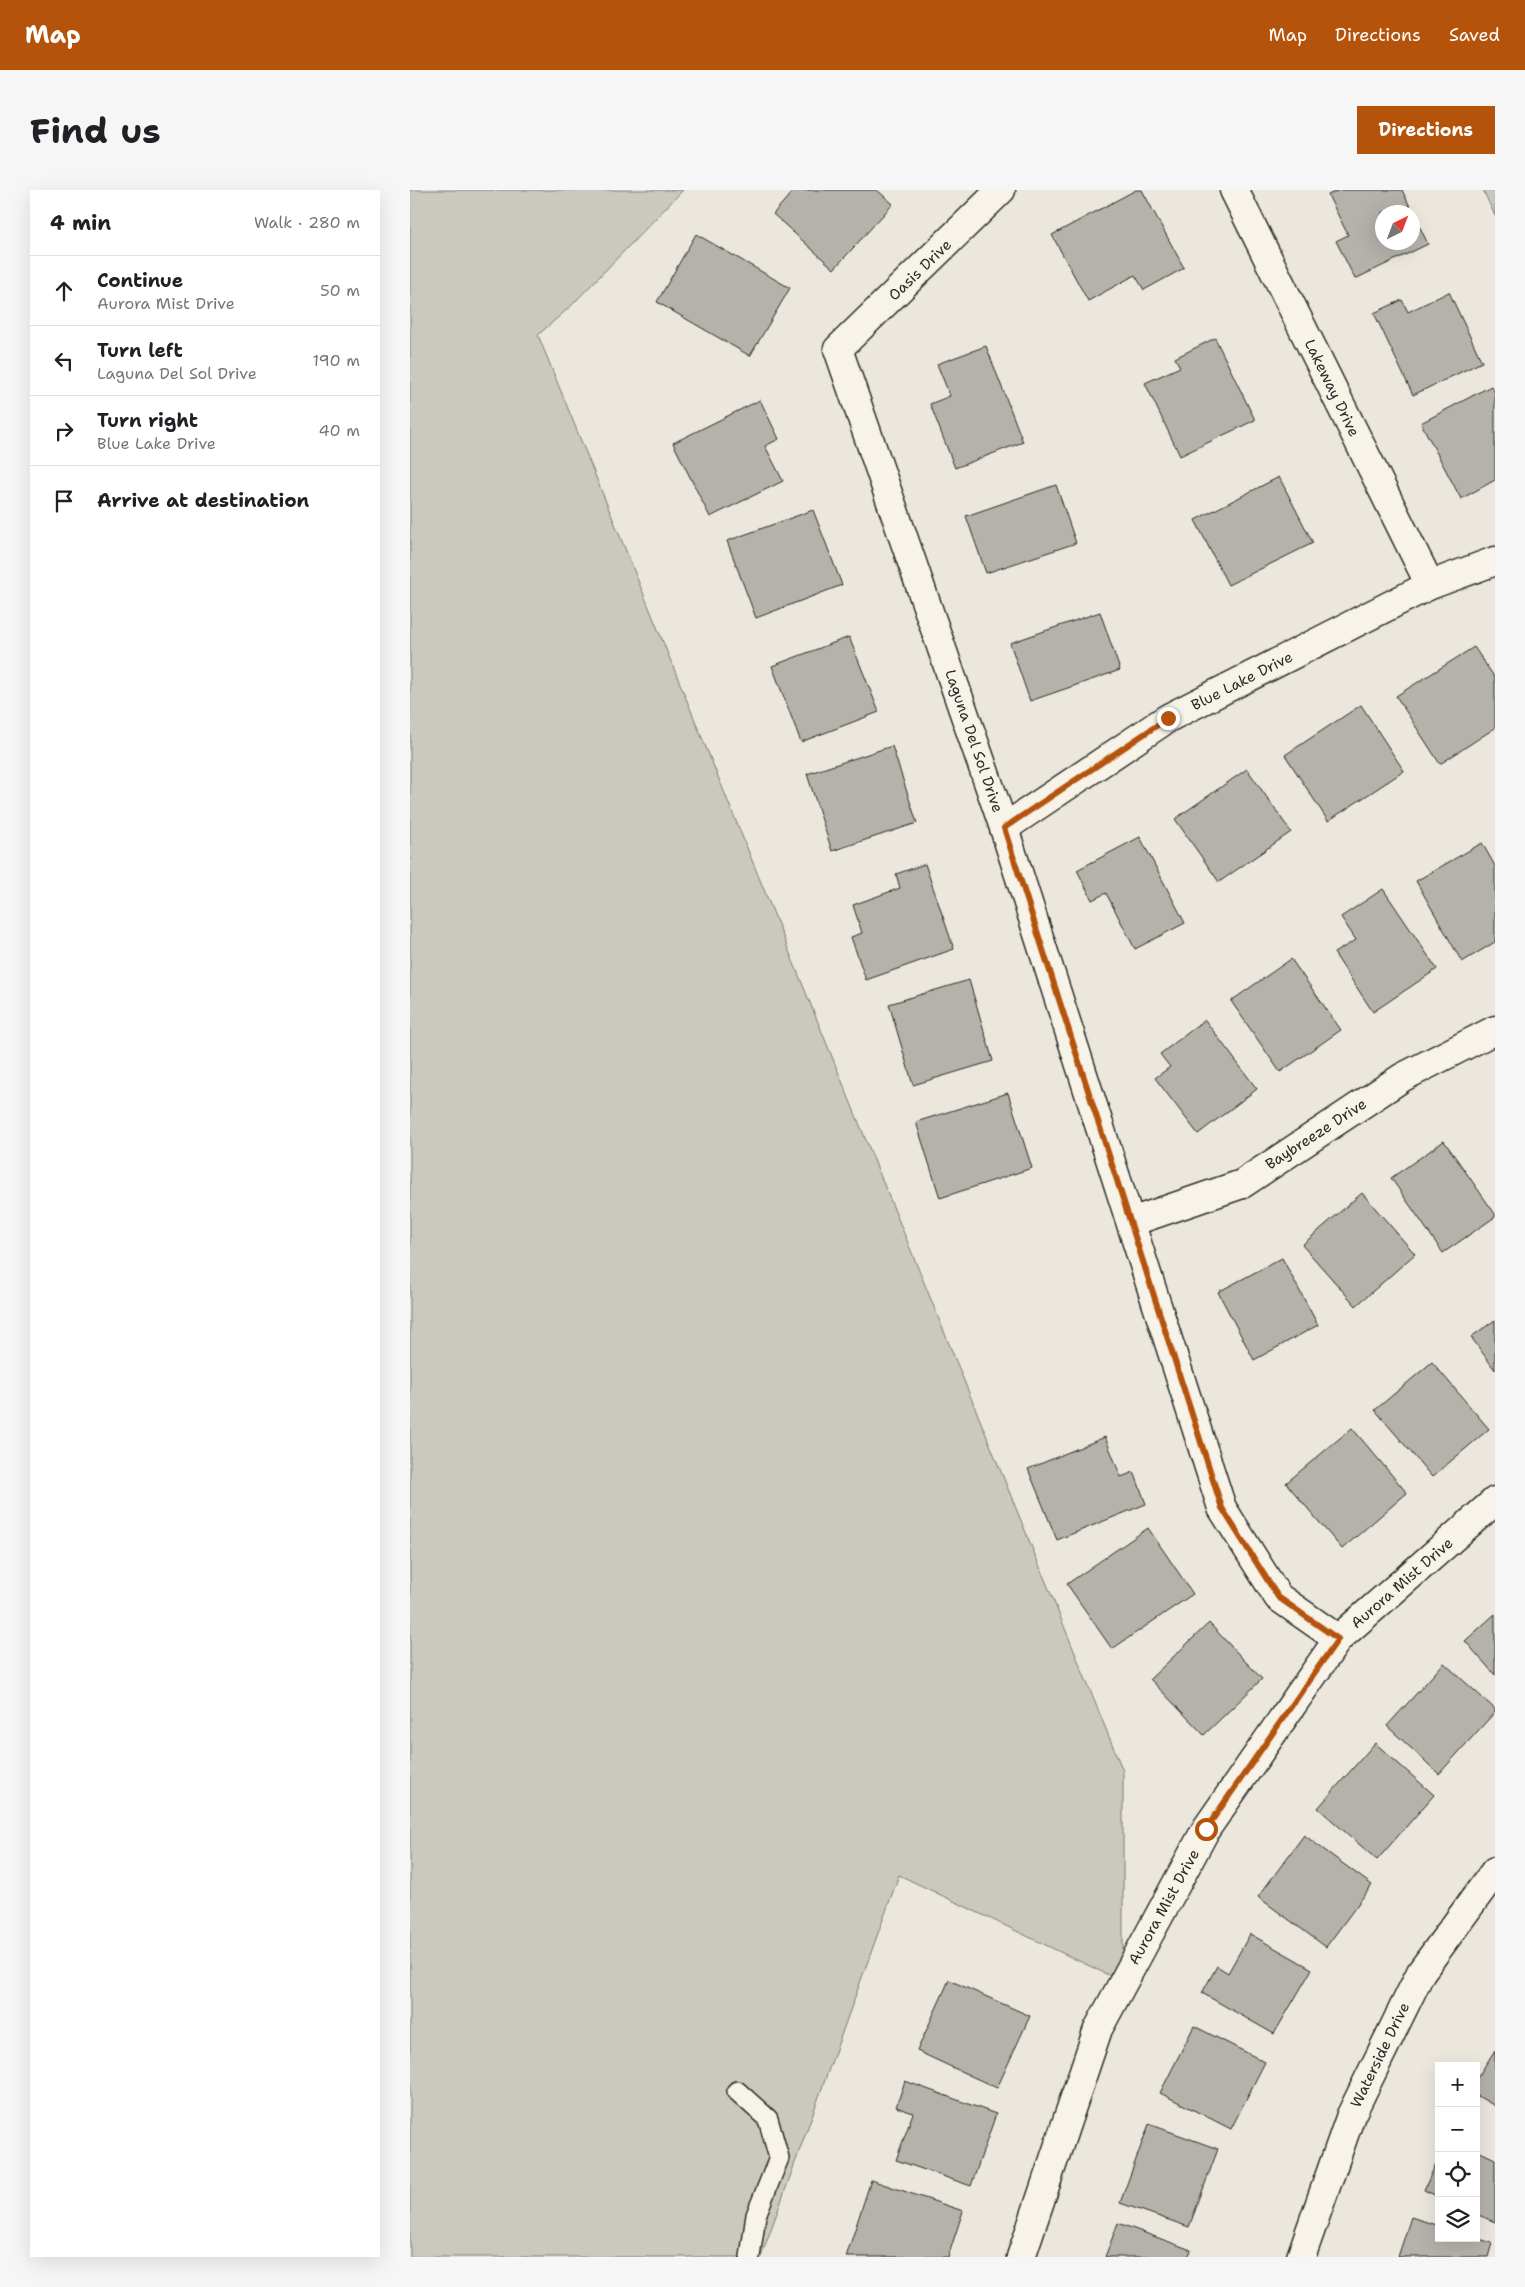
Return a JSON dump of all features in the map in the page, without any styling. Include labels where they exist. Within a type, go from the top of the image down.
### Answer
[{"type":"street","name":"Oasis Drive","points":[[838,349],[1002,190]]},
{"type":"street","name":"Lakeway Drive","points":[[1234,190],[1430,585]]},
{"type":"street","name":"Laguna Del Sol Drive","points":[[838,349],[1004,828],[1222,1508],[1278,1597],[1338,1639]]},
{"type":"street","name":"Blue Lake Drive","points":[[1004,828],[1168,718],[1430,585],[1495,561]]},
{"type":"street","name":"Baybreeze Drive","points":[[1131,1222],[1242,1184],[1403,1077],[1495,1030]]},
{"type":"street","name":"Aurora Mist Drive","points":[[1021,2257],[1098,2029],[1206,1829],[1338,1639],[1495,1501]]},
{"type":"street","name":"Waterside Drive","points":[[1301,2257],[1351,2115],[1421,1972],[1495,1870]]},
{"type":"lane","points":[[737,2091],[768,2119],[779,2158],[756,2215],[750,2257]]},
{"type":"shaded area","points":[[410,190],[683,190],[572,305],[538,335],[1123,1771],[1123,1982],[899,1875],[761,2257],[410,2257]]},
{"type":"shaded area","points":[[1483,190],[1495,190],[1495,216]]},
{"type":"building","points":[[794,190],[877,190],[893,204],[834,269],[773,214]]},
{"type":"building","points":[[1136,190],[1142,190],[1184,268],[1144,290],[1135,275],[1088,301],[1052,235]]},
{"type":"building","points":[[1339,190],[1402,190],[1409,205],[1375,205],[1375,250],[1415,250],[1355,279],[1336,241],[1348,235],[1328,195]]},
{"type":"building","points":[[1420,227],[1428,244],[1420,248]]},
{"type":"building","points":[[696,234],[790,288],[750,356],[657,302]]},
{"type":"building","points":[[1449,292],[1482,362],[1413,395],[1374,313],[1402,300],[1408,312]]},
{"type":"building","points":[[1215,338],[1255,420],[1180,456],[1145,383],[1180,367],[1175,358]]},
{"type":"building","points":[[986,346],[1023,442],[955,468],[930,404],[950,396],[937,364]]},
{"type":"building","points":[[1491,386],[1495,393],[1495,480],[1461,499],[1421,423]]},
{"type":"building","points":[[760,400],[779,439],[765,446],[783,481],[710,517],[673,443]]},
{"type":"building","points":[[1279,477],[1313,543],[1228,585],[1195,520]]},
{"type":"building","points":[[1056,485],[1076,543],[986,573],[966,516]]},
{"type":"building","points":[[813,510],[842,585],[756,618],[727,541]]},
{"type":"building","points":[[1100,612],[1120,670],[1030,701],[1010,643]]},
{"type":"building","points":[[849,637],[879,712],[801,742],[772,666]]},
{"type":"building","points":[[1474,647],[1495,678],[1495,728],[1440,764],[1396,696]]},
{"type":"building","points":[[1361,705],[1404,771],[1328,821],[1285,755]]},
{"type":"building","points":[[892,746],[917,823],[832,851],[807,774]]},
{"type":"building","points":[[1247,769],[1291,832],[1219,882],[1175,819]]},
{"type":"building","points":[[1140,837],[1185,923],[1135,949],[1106,893],[1092,900],[1077,870]]},
{"type":"building","points":[[1482,843],[1495,866],[1495,942],[1462,962],[1416,881]]},
{"type":"building","points":[[925,864],[954,949],[866,980],[851,937],[862,933],[853,905],[900,888],[896,874]]},
{"type":"building","points":[[1383,889],[1437,969],[1373,1012],[1334,953],[1356,940],[1341,917]]},
{"type":"building","points":[[1291,959],[1341,1030],[1280,1072],[1231,1001]]},
{"type":"building","points":[[969,980],[993,1061],[913,1085],[889,1004]]},
{"type":"building","points":[[1205,1020],[1257,1089],[1198,1134],[1155,1078],[1170,1067],[1160,1054]]},
{"type":"building","points":[[1008,1093],[1032,1168],[940,1198],[916,1122]]},
{"type":"building","points":[[1444,1141],[1495,1214],[1495,1217],[1443,1253],[1391,1178]]},
{"type":"building","points":[[1362,1193],[1415,1254],[1356,1306],[1302,1245]]},
{"type":"building","points":[[1282,1258],[1318,1325],[1254,1360],[1218,1292]]},
{"type":"building","points":[[1495,1320],[1495,1370],[1471,1337]]},
{"type":"building","points":[[1432,1362],[1489,1429],[1432,1477],[1375,1410]]},
{"type":"building","points":[[1352,1428],[1407,1493],[1342,1549],[1286,1483]]},
{"type":"building","points":[[1105,1437],[1121,1477],[1134,1472],[1146,1504],[1057,1540],[1028,1469]]},
{"type":"building","points":[[1148,1528],[1193,1594],[1112,1649],[1067,1584]]},
{"type":"building","points":[[1495,1614],[1495,1675],[1465,1641]]},
{"type":"building","points":[[1209,1623],[1262,1679],[1204,1735],[1150,1679]]},
{"type":"building","points":[[1444,1663],[1495,1709],[1495,1712],[1439,1774],[1387,1726]]},
{"type":"building","points":[[1375,1743],[1434,1795],[1377,1860],[1318,1808]]},
{"type":"building","points":[[1304,1835],[1372,1885],[1326,1947],[1258,1897]]},
{"type":"building","points":[[1250,1934],[1312,1969],[1274,2034],[1202,1993],[1217,1966],[1228,1973]]},
{"type":"building","points":[[949,1980],[1030,2016],[997,2088],[917,2051]]},
{"type":"building","points":[[1194,2026],[1265,2062],[1231,2129],[1160,2093]]},
{"type":"building","points":[[1495,2050],[1495,2106],[1480,2097],[1480,2074]]},
{"type":"building","points":[[905,2081],[996,2114],[971,2186],[896,2160],[913,2113],[896,2107]]},
{"type":"building","points":[[1149,2124],[1218,2149],[1189,2227],[1120,2203]]},
{"type":"building","points":[[1480,2152],[1495,2159],[1495,2222],[1480,2216]]},
{"type":"building","points":[[1435,2166],[1435,2195],[1424,2190]]},
{"type":"building","points":[[871,2180],[963,2211],[948,2257],[846,2257]]},
{"type":"building","points":[[1411,2217],[1435,2225],[1435,2242],[1480,2242],[1480,2239],[1492,2243],[1488,2257],[1398,2257]]},
{"type":"building","points":[[1118,2223],[1191,2250],[1188,2257],[1105,2257]]},
{"type":"route","points":[[1168,718],[1004,828],[1222,1508],[1278,1597],[1338,1639],[1206,1829]]}]
